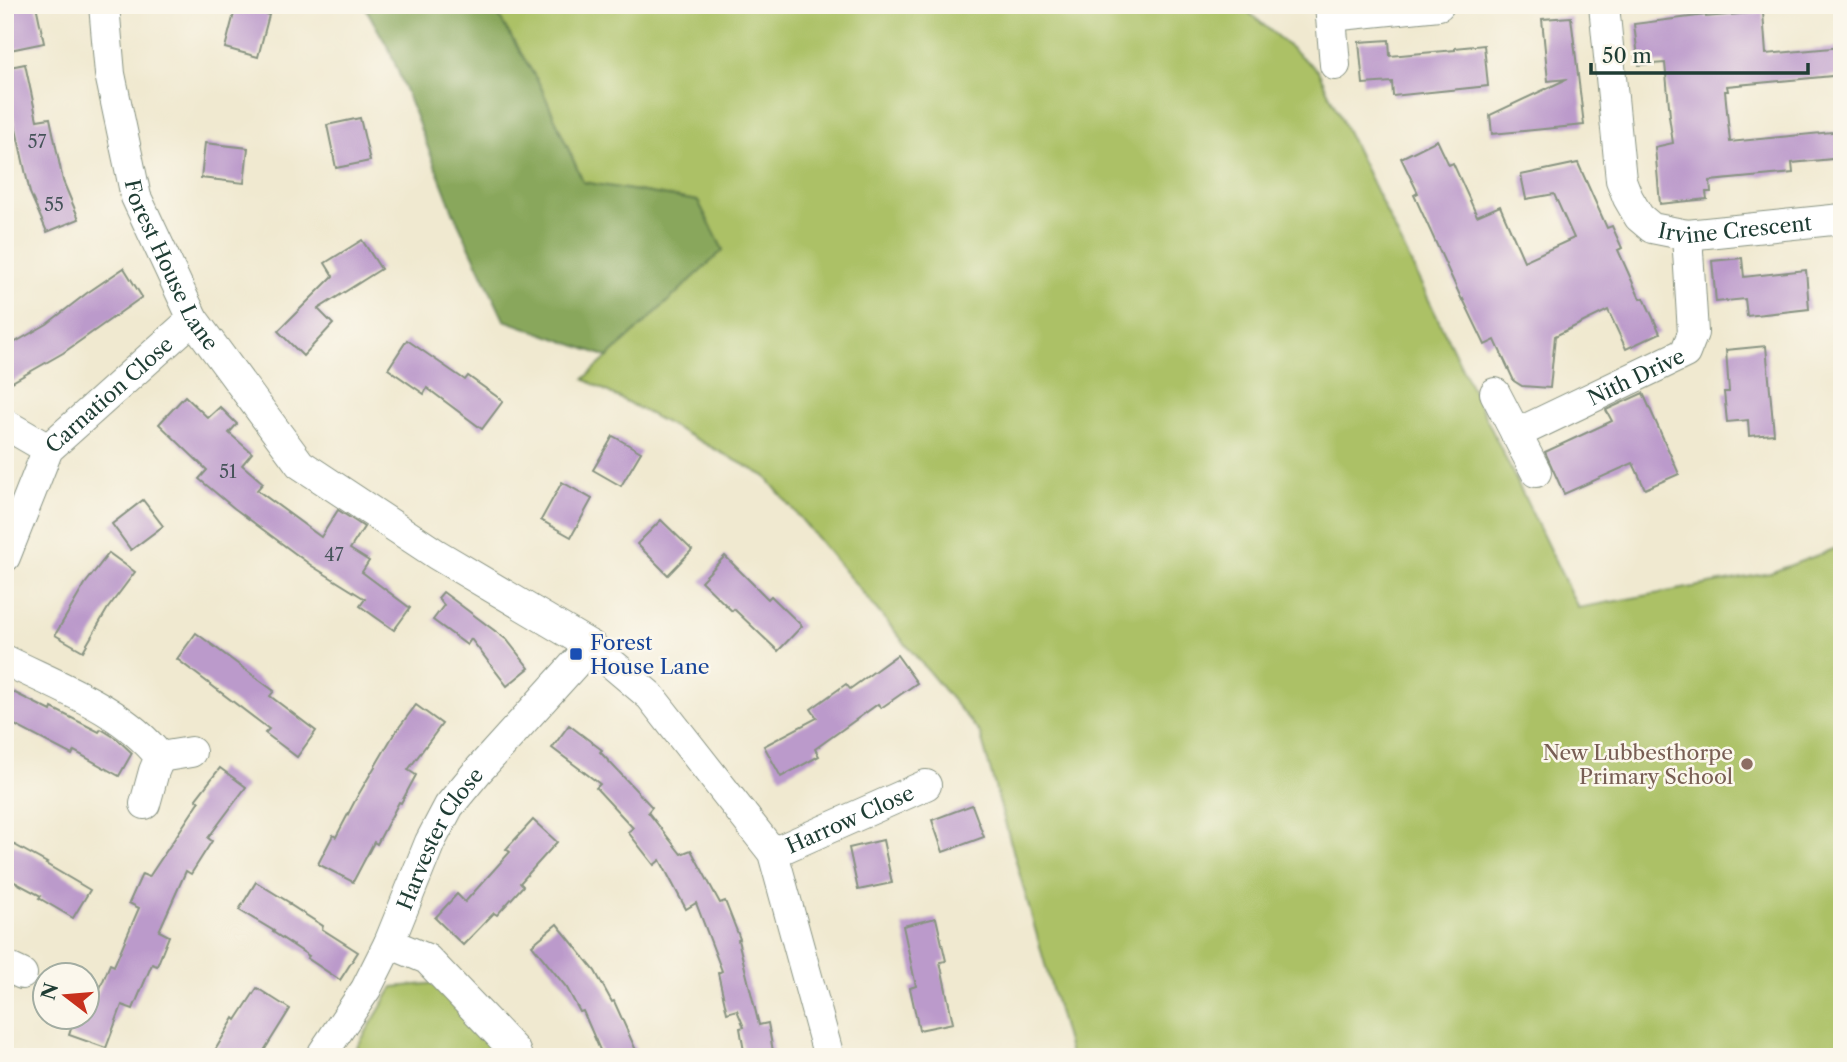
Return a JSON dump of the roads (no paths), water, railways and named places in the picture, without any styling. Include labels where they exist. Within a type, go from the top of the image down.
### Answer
[{"type":"street","name":"Forest House Lane","points":[[104,5],[110,74],[136,197],[193,319],[300,464],[436,554],[591,646],[650,696],[773,853],[829,1057]]},
{"type":"street","points":[[1335,65],[1331,11],[1439,5]]},
{"type":"street","name":"Irvine Crescent","points":[[1604,5],[1621,180],[1639,218],[1653,228],[1687,235],[1842,219]]},
{"type":"street","name":"Nith Drive","points":[[1516,434],[1685,352],[1693,333],[1687,235]]},
{"type":"street","name":"Carnation Close","points":[[5,557],[48,449],[193,319]]},
{"type":"street","points":[[1495,393],[1536,471]]},
{"type":"street","points":[[5,424],[48,449]]},
{"type":"street","name":"Harvester Close","points":[[323,1053],[366,989],[389,943],[430,842],[449,806],[591,646]]},
{"type":"street","points":[[5,660],[110,713],[151,746],[160,757]]},
{"type":"street","points":[[160,757],[191,752]]},
{"type":"street","points":[[145,804],[160,757]]},
{"type":"street","name":"Harrow Close","points":[[773,853],[926,785]]},
{"type":"street","points":[[389,943],[427,959],[515,1051],[517,1057]]},
{"type":"place","name":"Forest House Lane","points":[[576,654]]},
{"type":"place","name":"New Lubbesthorpe Primary School","points":[[1747,764]]}]
